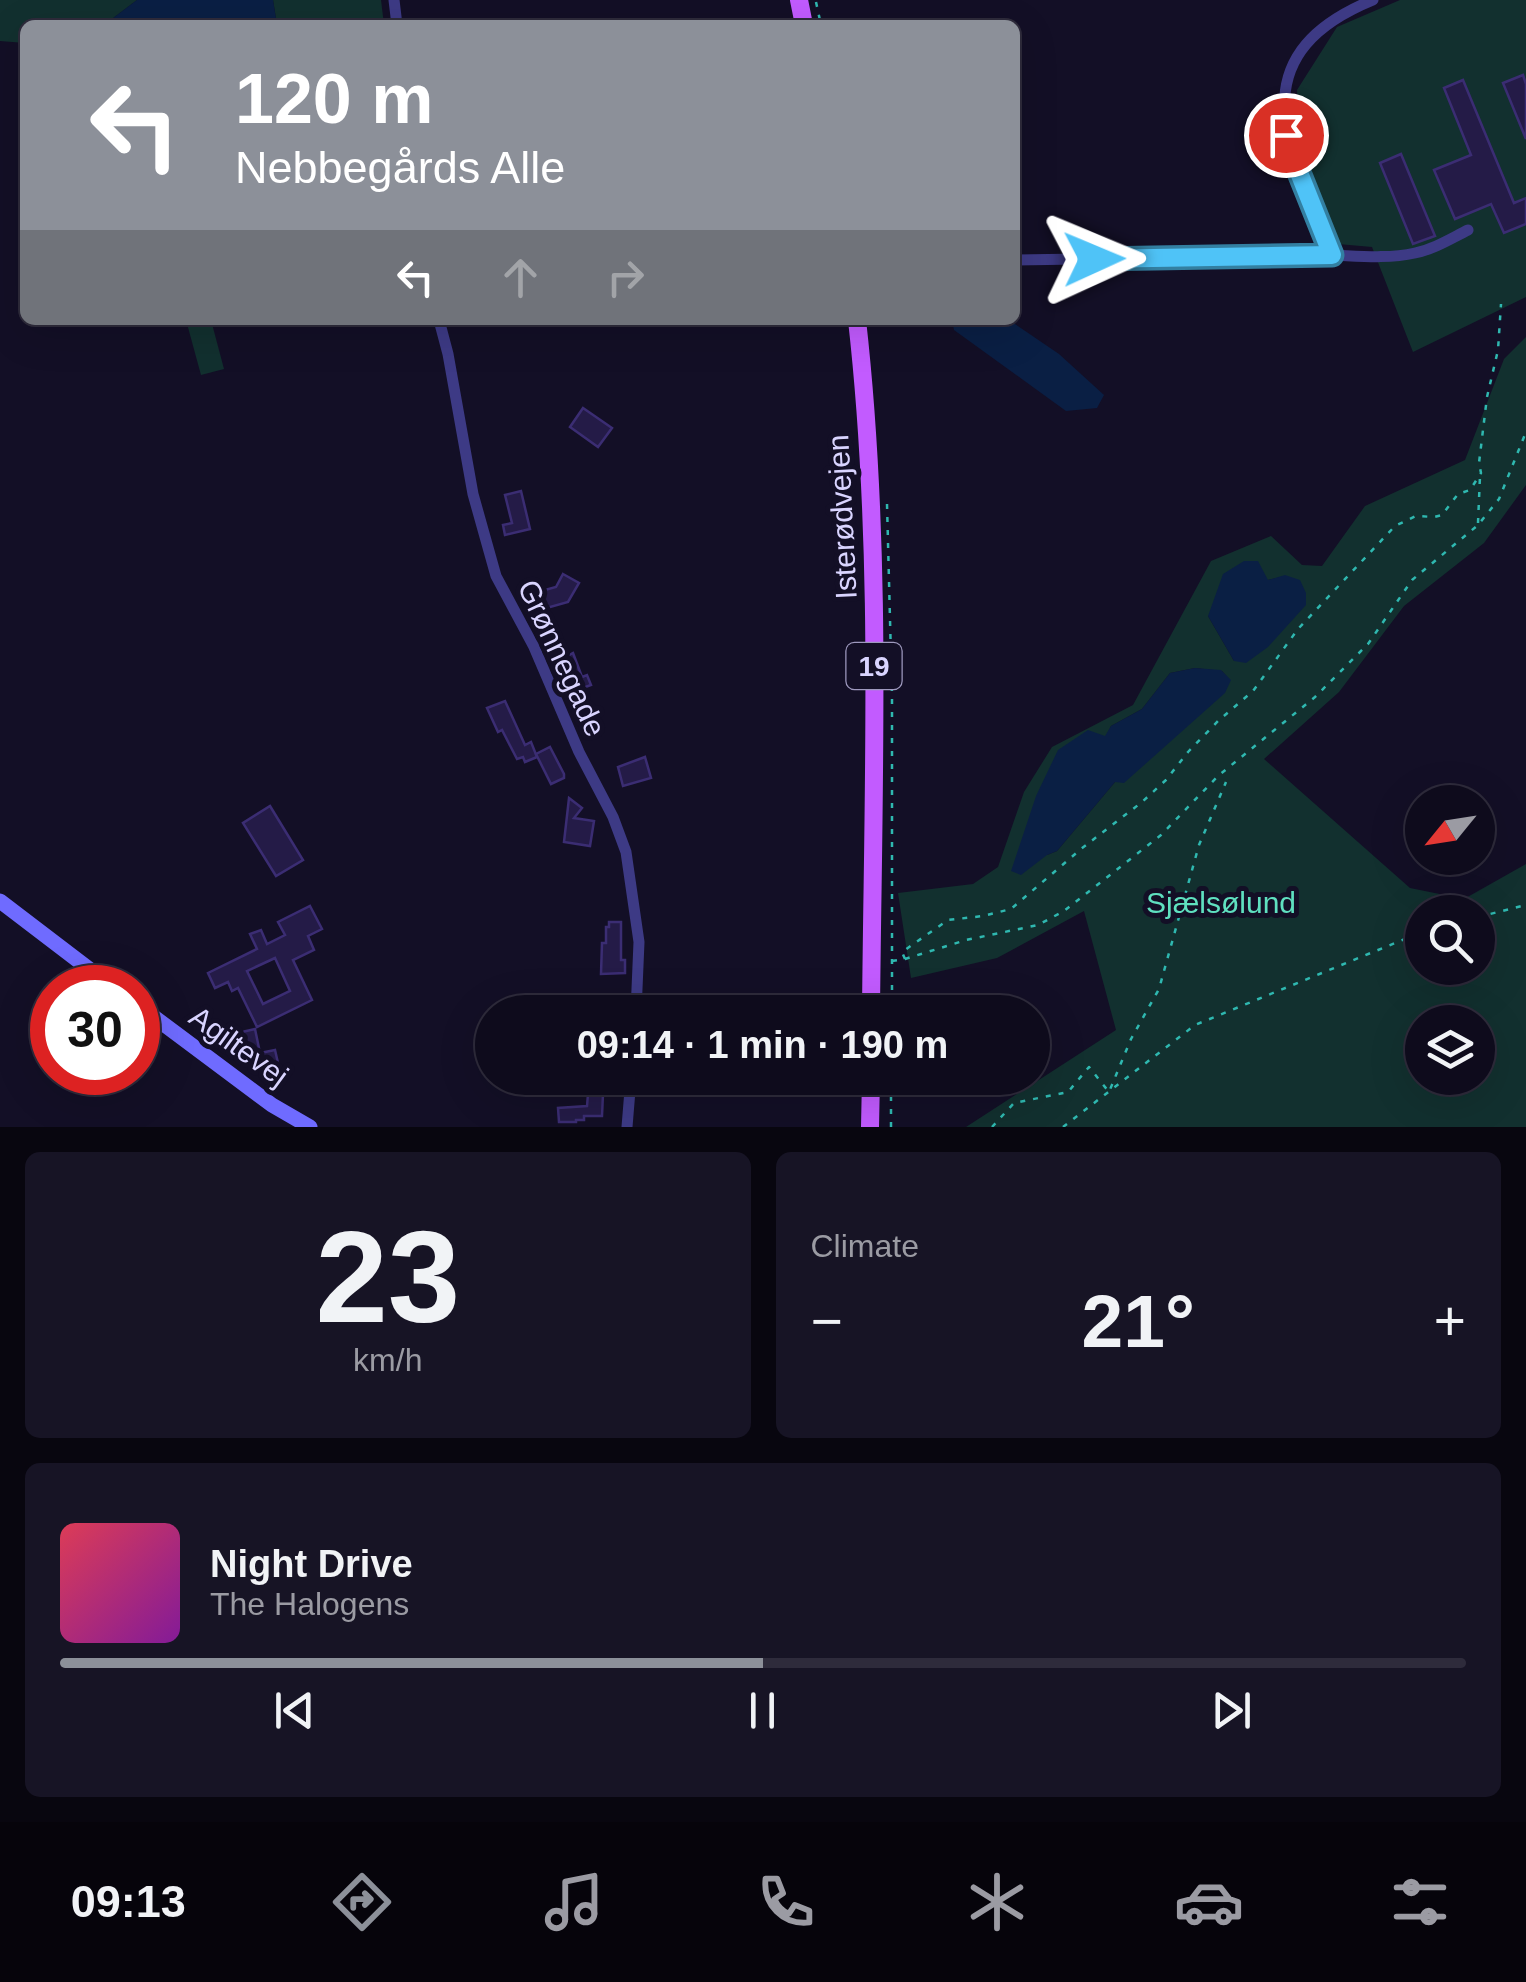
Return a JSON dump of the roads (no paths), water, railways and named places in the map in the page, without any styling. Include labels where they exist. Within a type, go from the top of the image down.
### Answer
[{"type":"main road","name":"Isterødvejen","points":[[857,325],[874,600],[871,995]]},
{"type":"main road","points":[[870,1127],[871,1095]]},
{"type":"street","points":[[1332,255],[1286,135],[1285,91],[1292,65],[1308,41],[1327,24],[1373,0]]},
{"type":"street","points":[[1020,260],[1394,256],[1434,248],[1468,230]]},
{"type":"street","name":"Grønnegade","points":[[440,325],[473,494],[493,566],[534,647],[626,852],[639,942],[637,995]]},
{"type":"street","points":[[0,901],[84,965]]},
{"type":"street","name":"Agiltevej","points":[[160,1022],[272,1105],[310,1127]]},
{"type":"street","points":[[627,1127],[630,1095]]},
{"type":"water","points":[[137,0],[273,0],[276,20],[111,20]]},
{"type":"water","points":[[953,325],[1016,325],[1059,354],[1104,395],[1097,408],[1066,411],[954,330]]},
{"type":"water","points":[[1244,561],[1258,561],[1268,580],[1285,575],[1300,580],[1306,593],[1306,605],[1268,647],[1246,663],[1234,661],[1208,616],[1223,574]]},
{"type":"water","points":[[1195,668],[1221,670],[1231,680],[1225,693],[1124,783],[1115,782],[1057,851],[1021,875],[1011,871],[1036,796],[1058,750],[1088,730],[1105,736],[1111,726],[1142,709],[1170,673]]},
{"type":"park label","name":"Sjælsølund","points":[[1221,902]]}]
